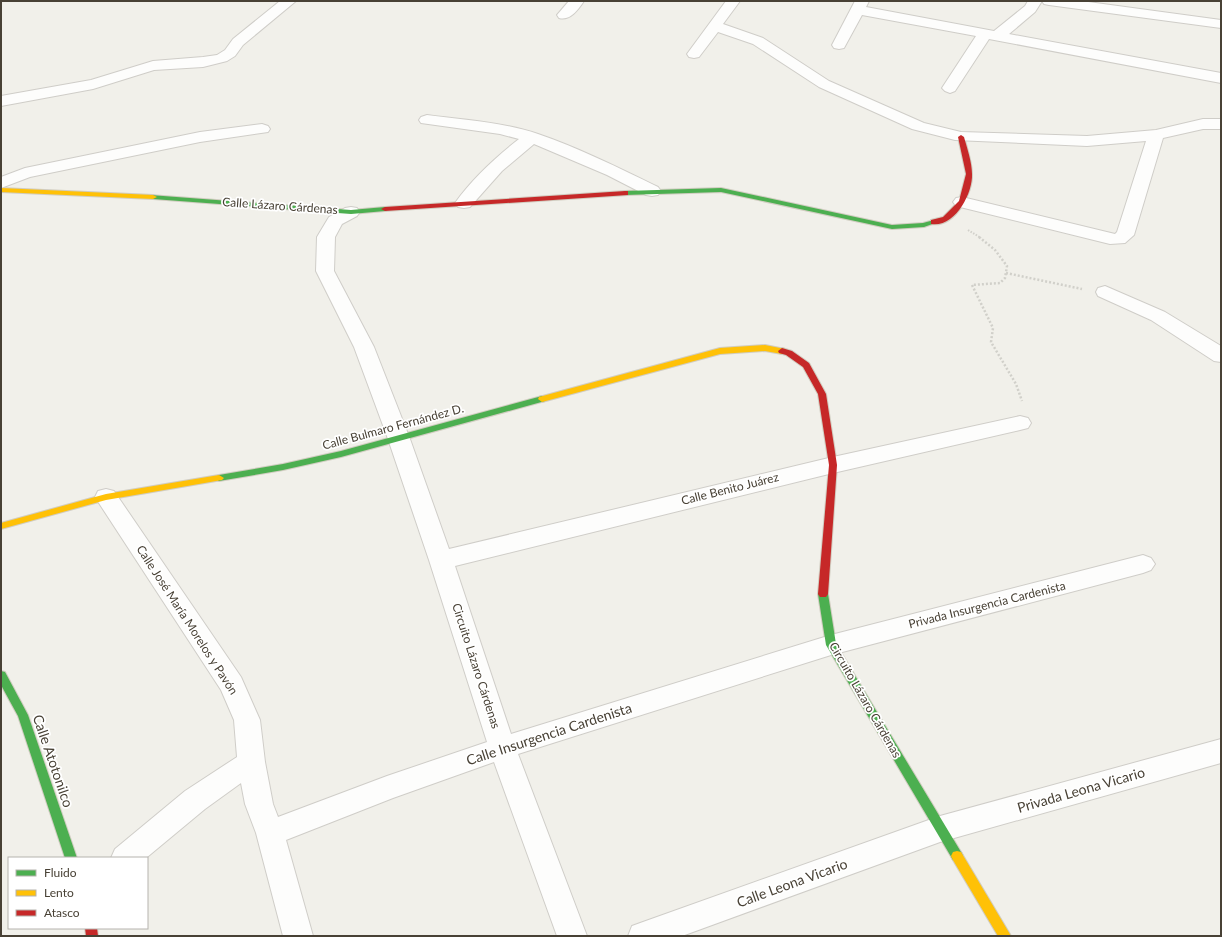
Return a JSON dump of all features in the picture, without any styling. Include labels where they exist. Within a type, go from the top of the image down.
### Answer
[{"type":"street","points":[[1,101],[93,84],[153,66],[203,62],[222,58],[230,53],[238,42],[288,1]]},
{"type":"street","points":[[564,15],[577,1]]},
{"type":"street","points":[[694,54],[734,1]]},
{"type":"street","points":[[950,88],[992,34],[1030,9],[1035,1]]},
{"type":"street","points":[[1049,1],[1117,11],[1175,16],[1221,24]]},
{"type":"street","points":[[1175,16],[1177,1]]},
{"type":"street","points":[[839,45],[860,5],[992,34],[1221,78]]},
{"type":"street","points":[[715,26],[758,42],[824,84],[918,126],[961,137],[1087,141],[1156,135],[1203,124],[1221,124]]},
{"type":"street","points":[[427,120],[500,128],[532,137],[613,171],[652,191]]},
{"type":"street","points":[[1,183],[25,173],[200,138],[262,128]]},
{"type":"street","points":[[962,202],[1110,239],[1119,239],[1125,235],[1156,135]]},
{"type":"street","points":[[464,203],[486,177],[509,154],[532,137]]},
{"type":"street","points":[[351,212],[652,191],[721,190],[892,227],[924,225],[946,219],[962,202],[969,174],[961,137]]},
{"type":"street","name":"Calle Lázaro Cárdenas","points":[[1,190],[182,199],[351,212]]},
{"type":"street","name":"Calle Lázaro Cárdenas","points":[[351,212],[335,221],[326,237],[325,271],[364,347],[399,439]]},
{"type":"street","points":[[1105,292],[1158,316],[1221,356]]},
{"type":"street","name":"Calle Bulmaro Fernández D.","points":[[1,526],[106,497],[283,467],[399,439],[720,351],[765,348],[789,353]]},
{"type":"street","name":"Circuito Lázaro Cárdenas","points":[[789,353],[806,365],[822,394],[833,464],[823,591],[831,645],[1005,936]]},
{"type":"street","name":"Calle Benito Juárez","points":[[441,560],[833,464],[1020,423]]},
{"type":"street","name":"Circuito Lázaro Cárdenas","points":[[399,439],[441,560],[502,748],[572,936]]},
{"type":"street","name":"Calle José María Morelos y Pavón","points":[[106,497],[232,685],[247,720],[251,762],[259,804],[270,833],[298,936]]},
{"type":"street","name":"Privada Insurgencia Cardenista","points":[[831,645],[1143,564]]},
{"type":"street","name":"Calle Insurgencia Cardenista","points":[[270,833],[380,791],[502,748],[831,645]]},
{"type":"street","name":"Calle Atotonilco","points":[[1,675],[23,715],[71,857]]},
{"type":"street","name":"Privada Leona Vicario","points":[[940,829],[1221,751]]},
{"type":"street","points":[[126,857],[195,800],[251,762]]},
{"type":"street","name":"Calle Leona Vicario","points":[[643,936],[940,829]]},
{"type":"path","points":[[946,219],[980,236],[998,251],[1007,266],[1005,278],[1000,283],[972,285],[993,328],[991,342],[1016,384],[1023,404],[1025,410],[1020,423]]},
{"type":"path","points":[[1006,273],[1060,285],[1105,292]]},
{"type":"traffic: fast","points":[[625,193],[721,190],[892,227],[924,225],[934,222]]},
{"type":"traffic: fast","points":[[153,197],[351,212],[385,209]]},
{"type":"traffic: fast","points":[[219,478],[283,467],[341,454],[542,399]]},
{"type":"traffic: fast","points":[[823,594],[831,645],[957,856]]},
{"type":"traffic: fast","points":[[1,675],[23,715],[71,857]]},
{"type":"traffic: slow","points":[[1,190],[153,197]]},
{"type":"traffic: slow","points":[[542,399],[720,351],[765,348],[782,351]]},
{"type":"traffic: slow","points":[[1,526],[106,497],[219,478]]},
{"type":"traffic: slow","points":[[957,856],[1005,936]]},
{"type":"traffic: jam","points":[[934,222],[946,219],[962,202],[969,174],[961,137]]},
{"type":"traffic: jam","points":[[385,209],[625,193]]},
{"type":"traffic: jam","points":[[782,351],[789,353],[806,365],[822,394],[833,465],[823,594]]},
{"type":"traffic: jam","points":[[91,929],[92,936]]}]
